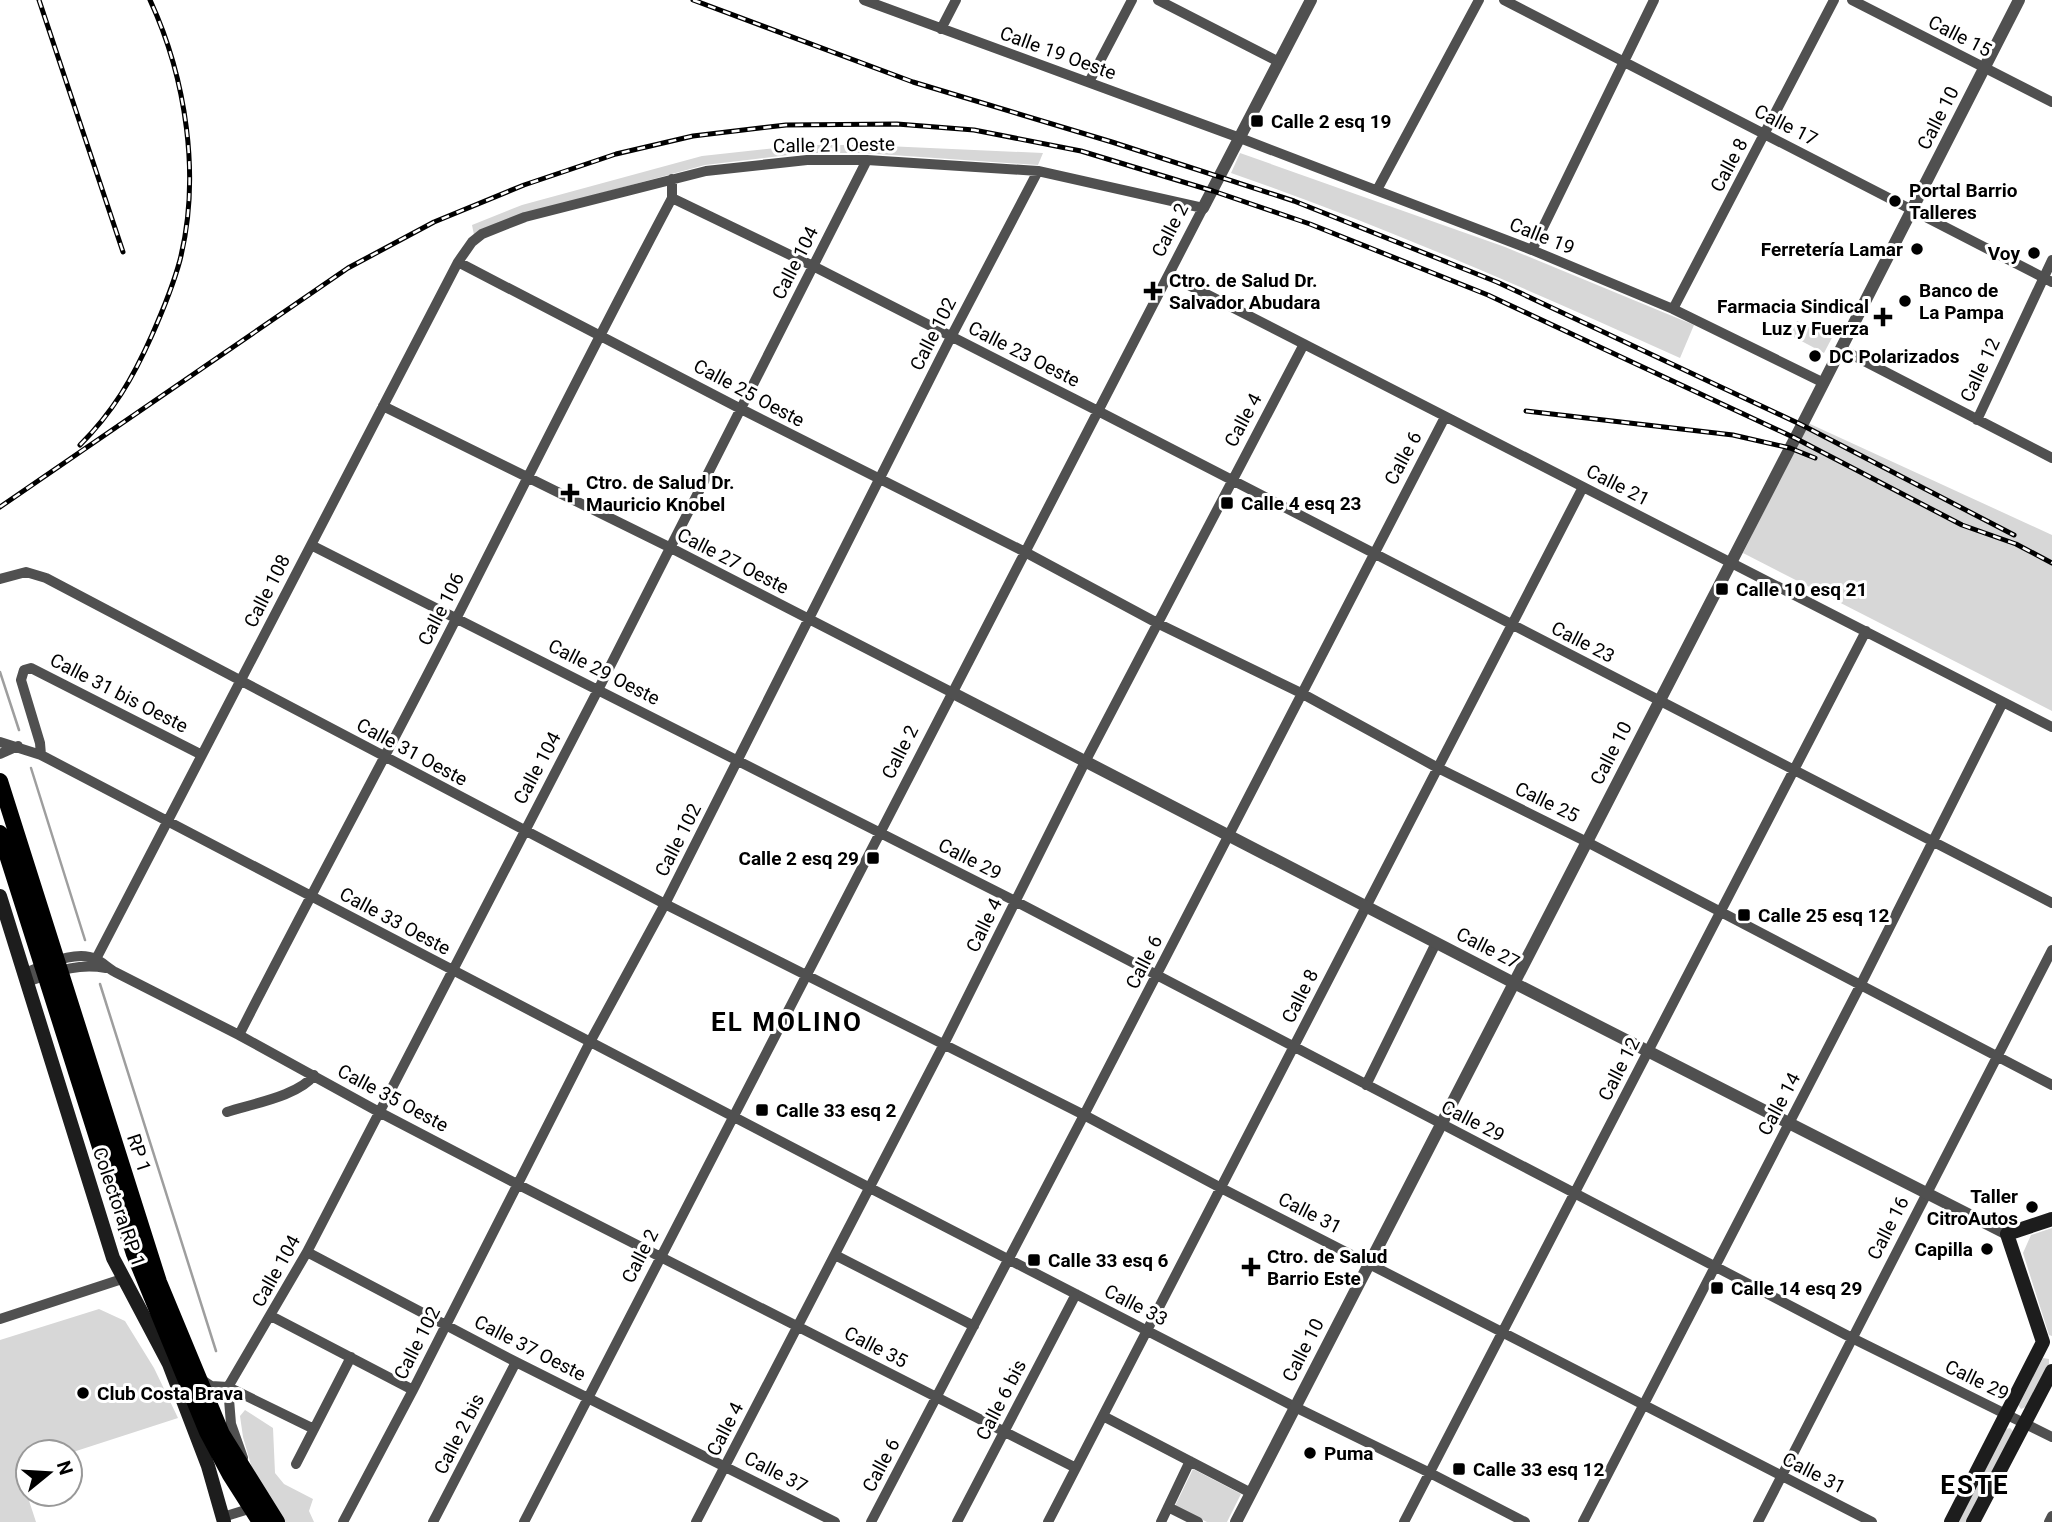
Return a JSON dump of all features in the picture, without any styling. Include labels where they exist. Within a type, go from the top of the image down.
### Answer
[{"type":"main road","name":"RP 1","points":[[0,781],[119,1210],[160,1322],[219,1455],[257,1505],[277,1522]]},
{"type":"main road","name":"RP 1","points":[[0,833],[159,1282],[222,1434],[257,1505]]},
{"type":"main road","name":"Colectora RP 1","points":[[0,896],[5,931],[25,977],[99,1216],[122,1279],[169,1364],[208,1466],[224,1520]]},
{"type":"main road","points":[[1951,1522],[2007,1414],[2048,1345],[2007,1234],[2052,1219]]},
{"type":"main road","points":[[1973,1522],[2052,1371]]},
{"type":"street","name":"Calle 19 Oeste","points":[[864,0],[1240,138]]},
{"type":"street","points":[[941,29],[956,0]]},
{"type":"street","points":[[1089,82],[1132,0]]},
{"type":"street","points":[[1157,0],[1279,62]]},
{"type":"street","name":"Calle 2","points":[[524,1522],[1311,0]]},
{"type":"street","points":[[1377,190],[1479,0]]},
{"type":"street","name":"Calle 17","points":[[1504,0],[2048,280]]},
{"type":"street","points":[[1532,250],[1654,0]]},
{"type":"street","name":"Calle 8","points":[[1674,309],[1834,0]]},
{"type":"street","name":"Calle 15","points":[[1852,0],[2052,102]]},
{"type":"street","name":"Calle 10","points":[[1236,1522],[2019,0]]},
{"type":"street","name":"Calle 19","points":[[1240,138],[1532,250],[1674,309],[1824,383]]},
{"type":"street","name":"Calle 21 Oeste","points":[[472,242],[482,234],[525,217],[672,179],[706,171],[807,160],[867,160],[1038,171],[1203,208]]},
{"type":"street","name":"Calle 104","points":[[228,1387],[307,1252],[867,160]]},
{"type":"street","name":"Calle 102","points":[[343,1522],[590,1042],[665,904],[878,480],[1038,171]]},
{"type":"street","points":[[671,198],[672,179]]},
{"type":"street","name":"Calle 23 Oeste","points":[[671,198],[813,266],[1098,411]]},
{"type":"street","name":"Calle 106","points":[[239,1035],[309,895],[457,618],[599,334],[671,198]]},
{"type":"street","name":"Calle 108","points":[[96,959],[458,262],[472,242]]},
{"type":"street","name":"Calle 12","points":[[1977,420],[2048,280],[2052,260]]},
{"type":"street","name":"Calle 25 Oeste","points":[[458,262],[878,480],[1026,552]]},
{"type":"street","name":"Calle 21","points":[[1169,275],[2052,727]]},
{"type":"street","name":"Calle 4","points":[[696,1522],[944,1044],[1085,762],[1304,344]]},
{"type":"street","points":[[1841,349],[2052,458]]},
{"type":"street","name":"Calle 27 Oeste","points":[[383,406],[669,547],[953,693]]},
{"type":"street","name":"Calle 23","points":[[1098,411],[2052,903]]},
{"type":"street","name":"Calle 6","points":[[871,1522],[1445,417]]},
{"type":"street","name":"Calle 8","points":[[1048,1522],[1583,487]]},
{"type":"street","name":"Calle 29 Oeste","points":[[312,545],[880,833]]},
{"type":"street","name":"Calle 25","points":[[1026,552],[1159,624],[1301,693],[1438,768],[1587,842],[2052,1085]]},
{"type":"street","name":"Calle 31 Oeste","points":[[0,579],[26,572],[46,578],[665,904],[807,975]]},
{"type":"street","name":"Calle 12","points":[[1404,1522],[1866,631]]},
{"type":"street","name":"Calle 31 bis Oeste","points":[[41,755],[40,743],[21,680],[24,670],[31,668],[202,755]]},
{"type":"street","name":"Calle 27","points":[[953,693],[2007,1234]]},
{"type":"street","name":"Calle 14","points":[[1583,1522],[1934,842],[2003,702]]},
{"type":"street","name":"Calle 33 Oeste","points":[[0,742],[41,755],[733,1117]]},
{"type":"street","points":[[0,754],[18,746]]},
{"type":"street","name":"Calle 29","points":[[880,833],[1852,1338],[2052,1437]]},
{"type":"street","points":[[1366,1085],[1436,943]]},
{"type":"street","name":"Calle 16","points":[[1758,1522],[2052,950]]},
{"type":"street","points":[[25,977],[85,956],[96,959]]},
{"type":"street","name":"Calle 35 Oeste","points":[[96,959],[379,1112],[661,1257]]},
{"type":"street","name":"Calle 35 Oeste","points":[[50,969],[81,965],[109,968]]},
{"type":"street","name":"Calle 31","points":[[807,975],[1872,1522]]},
{"type":"street","points":[[227,1112],[293,1091],[309,1082],[314,1075]]},
{"type":"street","name":"Calle 33","points":[[733,1117],[1295,1407],[1430,1472],[1525,1522]]},
{"type":"street","name":"Calle 37 Oeste","points":[[307,1252],[588,1398]]},
{"type":"street","points":[[835,1255],[974,1326]]},
{"type":"street","name":"Calle 35","points":[[661,1257],[1076,1468]]},
{"type":"street","points":[[0,1319],[122,1279]]},
{"type":"street","name":"Calle 6 bis","points":[[957,1522],[1076,1294]]},
{"type":"street","points":[[271,1315],[413,1390]]},
{"type":"street","points":[[296,1464],[351,1357]]},
{"type":"street","name":"Calle 2 bis","points":[[433,1522],[516,1362]]},
{"type":"street","points":[[197,1377],[211,1385],[228,1387],[314,1429]]},
{"type":"street","points":[[224,1520],[257,1505],[231,1424],[228,1387]]},
{"type":"street","name":"Calle 37","points":[[588,1398],[835,1522]]},
{"type":"street","points":[[1103,1416],[1251,1493]]},
{"type":"street","points":[[1161,1522],[1190,1461]]},
{"type":"street","points":[[1168,1507],[1198,1522]]},
{"type":"street","points":[[2049,1522],[2052,1516]]},
{"type":"shaded area","points":[[804,145],[1043,153],[1038,165],[863,153],[805,153],[705,165],[524,214],[474,235],[472,225],[522,205],[702,156]]},
{"type":"shaded area","points":[[1240,153],[1505,247],[1694,325],[1680,358],[1457,260],[1231,173]]},
{"type":"shaded area","points":[[1797,321],[1815,330],[1819,324],[1835,332],[1824,353],[1790,335]]},
{"type":"shaded area","points":[[1808,423],[2052,535],[2052,711],[1743,553]]},
{"type":"shaded area","points":[[2052,1228],[2052,1336],[2049,1335],[2023,1253],[2031,1235]]},
{"type":"shaded area","name":"Club Costa Brava","points":[[99,1309],[125,1321],[154,1368],[178,1418],[84,1448],[84,1438],[14,1438],[14,1508],[31,1508],[36,1522],[0,1522],[0,1340]]},
{"type":"shaded area","points":[[2043,1358],[2049,1359],[2049,1366],[2028,1406],[2021,1409],[2018,1405]]},
{"type":"shaded area","points":[[245,1410],[273,1428],[275,1473],[284,1484],[313,1499],[309,1511],[314,1522],[283,1522],[255,1479],[243,1437],[240,1416]]},
{"type":"shaded area","points":[[2006,1429],[2013,1431],[1969,1522],[1957,1522]]},
{"type":"shaded area","points":[[1193,1469],[1241,1494],[1227,1522],[1207,1522],[1175,1506]]},
{"type":"waterway","points":[[0,672],[19,730]]},
{"type":"waterway","points":[[31,768],[85,940]]},
{"type":"waterway","points":[[100,984],[216,1351]]},
{"type":"railway","points":[[39,0],[123,252]]},
{"type":"railway","points":[[80,445],[112,407],[145,351],[174,279],[186,228],[189,161],[181,94],[173,62],[150,0]]},
{"type":"railway","points":[[693,0],[913,82],[1294,201],[1497,282],[1802,425],[2014,535]]},
{"type":"railway","points":[[0,507],[348,268],[434,222],[524,185],[616,154],[693,136],[786,125],[897,124],[974,130],[1081,151],[1310,224],[1488,295],[1795,438],[1962,525],[2016,544],[2052,563]]},
{"type":"railway","points":[[1526,411],[1733,435],[1790,448],[1815,458]]},
{"type":"place","name":"Calle 2 esq 19","points":[[1257,121]]},
{"type":"place","name":"Portal Barrio Talleres","points":[[1895,201]]},
{"type":"place","name":"Ferretería Lamar","points":[[1917,249]]},
{"type":"place","name":"Voy","points":[[2034,253]]},
{"type":"place","name":"Ctro. de Salud Dr. Salvador Abudara","points":[[1153,291]]},
{"type":"place","name":"Banco de La Pampa","points":[[1905,301]]},
{"type":"place","name":"Farmacia Sindical Luz y Fuerza","points":[[1883,317]]},
{"type":"place","name":"DC Polarizados","points":[[1815,356]]},
{"type":"place","name":"Ctro. de Salud Dr. Mauricio Knobel","points":[[570,493]]},
{"type":"place","name":"Calle 4 esq 23","points":[[1227,503]]},
{"type":"place","name":"Calle 10 esq 21","points":[[1722,589]]},
{"type":"place","name":"Calle 2 esq 29","points":[[873,858]]},
{"type":"place","name":"Calle 25 esq 12","points":[[1744,915]]},
{"type":"place","name":"Calle 33 esq 2","points":[[762,1110]]},
{"type":"place","name":"Taller CitroAutos","points":[[2032,1207]]},
{"type":"place","name":"Capilla","points":[[1987,1249]]},
{"type":"place","name":"Calle 33 esq 6","points":[[1034,1260]]},
{"type":"place","name":"Ctro. de Salud Barrio Este","points":[[1251,1267]]},
{"type":"place","name":"Calle 14 esq 29","points":[[1717,1288]]},
{"type":"place","name":"Club Costa Brava","points":[[83,1393]]},
{"type":"place","name":"Puma","points":[[1310,1453]]},
{"type":"place","name":"Calle 33 esq 12","points":[[1459,1469]]},
{"type":"district","name":"EL MOLINO","points":[[787,1022]]},
{"type":"district","name":"ESTE","points":[[1975,1485]]}]
